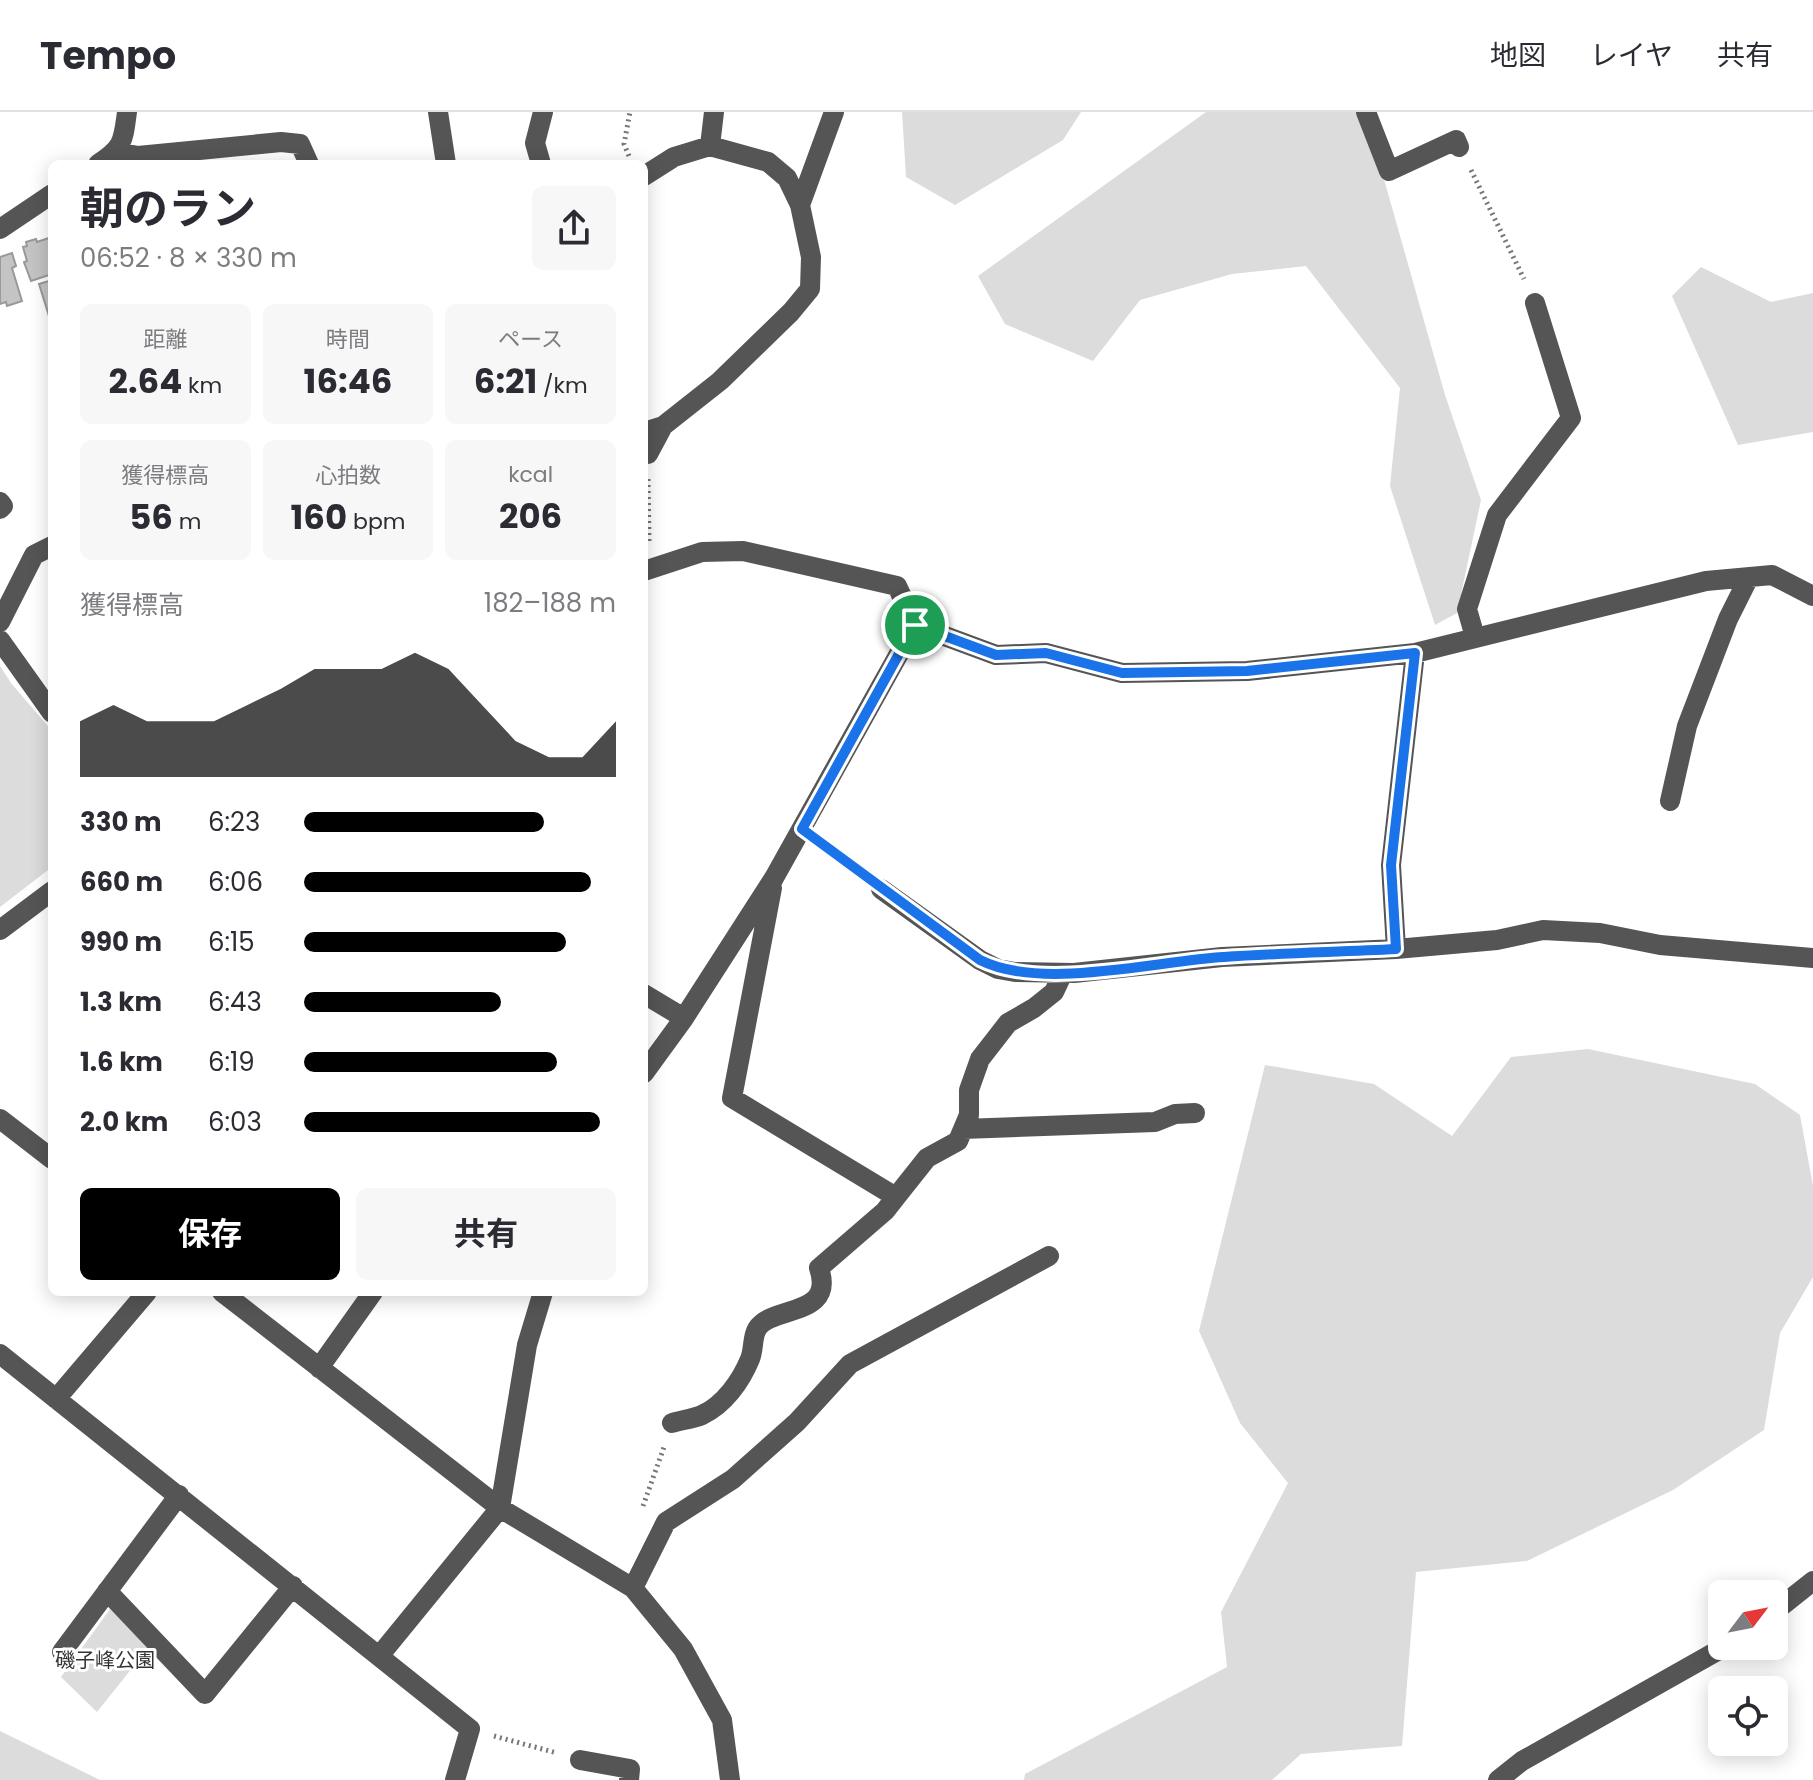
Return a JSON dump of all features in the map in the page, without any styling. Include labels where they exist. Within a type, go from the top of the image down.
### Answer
[{"type":"street","points":[[104,160],[117,152],[127,112]]},
{"type":"street","points":[[438,112],[445,160]]},
{"type":"street","points":[[540,160],[535,143],[543,112]]},
{"type":"street","points":[[710,146],[714,112]]},
{"type":"street","points":[[800,205],[834,112]]},
{"type":"street","points":[[1366,112],[1389,171],[1456,140],[1459,147]]},
{"type":"street","points":[[117,152],[138,156],[281,142],[300,144],[307,160]]},
{"type":"street","points":[[648,173],[674,157],[710,146],[768,162],[787,178],[800,205],[811,257],[810,289],[767,338],[720,381],[654,429],[648,454]]},
{"type":"street","points":[[0,229],[48,197]]},
{"type":"street","points":[[1475,637],[1467,609],[1497,515],[1571,418],[1535,303]]},
{"type":"street","points":[[0,502],[3,506],[0,509]]},
{"type":"street","points":[[0,622],[34,555],[48,548]]},
{"type":"street","points":[[648,570],[702,552],[743,551],[897,586],[915,625],[996,655],[1046,653],[1122,673],[1247,671],[1415,653],[1706,581],[1772,575],[1813,596]]},
{"type":"street","points":[[1670,801],[1687,726],[1728,619],[1749,577]]},
{"type":"street","points":[[648,1068],[684,1018],[774,878],[915,625]]},
{"type":"street","points":[[0,640],[48,707]]},
{"type":"street","points":[[1396,949],[1391,865],[1415,653]]},
{"type":"street","points":[[774,878],[732,1098],[896,1197]]},
{"type":"street","points":[[881,889],[980,960],[998,969],[1063,973],[1222,957],[1396,949],[1497,940],[1543,930],[1600,933],[1660,945],[1813,958]]},
{"type":"street","points":[[0,930],[48,894]]},
{"type":"street","points":[[672,1423],[701,1415],[718,1404],[733,1389],[751,1357],[757,1329],[819,1295],[824,1282],[819,1268],[885,1211],[927,1158],[958,1141],[969,1115],[969,1090],[980,1059],[1008,1023],[1054,992],[1063,973]]},
{"type":"street","points":[[648,996],[684,1018]]},
{"type":"street","points":[[963,1129],[1155,1122],[1175,1114],[1195,1113]]},
{"type":"street","points":[[0,1119],[48,1150]]},
{"type":"street","points":[[633,1588],[666,1522],[733,1479],[797,1422],[850,1364],[1049,1256]]},
{"type":"street","points":[[56,1399],[144,1296]]},
{"type":"street","points":[[227,1296],[500,1508],[633,1588],[683,1649],[722,1720],[730,1780]]},
{"type":"street","points":[[319,1368],[370,1296]]},
{"type":"street","points":[[380,1655],[500,1508],[527,1345],[542,1296]]},
{"type":"street","points":[[0,1354],[470,1729],[455,1780]]},
{"type":"street","points":[[62,1652],[179,1495]]},
{"type":"street","points":[[1788,1601],[1813,1581]]},
{"type":"street","points":[[107,1591],[205,1694],[293,1586]]},
{"type":"street","points":[[1498,1780],[1522,1761],[1708,1656]]},
{"type":"street","points":[[580,1760],[630,1769],[629,1780]]},
{"type":"path","points":[[630,112],[624,144],[630,160]]},
{"type":"path","points":[[1459,147],[1535,303]]},
{"type":"path","points":[[802,829],[881,889]]},
{"type":"path","points":[[470,1729],[580,1760]]},
{"type":"green space","points":[[902,112],[1081,112],[1063,140],[955,205],[906,177]]},
{"type":"green space","points":[[1206,112],[1365,112],[1445,395],[1481,500],[1457,613],[1435,625],[1390,486],[1400,388],[1306,266],[1232,274],[1140,300],[1093,361],[1005,324],[978,276]]},
{"type":"green space","points":[[1701,267],[1771,302],[1813,293],[1813,432],[1738,445],[1672,296]]},
{"type":"green space","points":[[0,666],[48,726],[48,870],[0,907]]},
{"type":"green space","points":[[1588,1049],[1755,1084],[1800,1115],[1813,1186],[1813,1277],[1780,1333],[1764,1430],[1673,1490],[1527,1561],[1416,1572],[1402,1746],[1301,1754],[1272,1780],[1024,1780],[1025,1774],[1227,1667],[1221,1612],[1288,1483],[1240,1423],[1199,1331],[1265,1065],[1374,1084],[1452,1136],[1511,1057]]},
{"type":"green space","name":"磯子峰公園","points":[[110,1609],[148,1648],[97,1712],[61,1677]]},
{"type":"green space","points":[[0,1731],[100,1780],[0,1780]]},
{"type":"building","points":[[48,238],[48,275],[31,281],[24,262],[27,261],[23,247],[27,246],[26,242],[36,239],[37,242]]},
{"type":"building","points":[[12,253],[16,266],[12,268],[22,301],[7,306],[6,302],[0,304],[0,257]]},
{"type":"building","points":[[48,281],[48,313],[39,284]]},
{"type":"route","points":[[915,625],[996,655],[1046,653],[1122,673],[1247,671],[1415,653],[1391,865],[1396,949],[1222,957],[1074,973],[1015,972],[998,969],[980,960],[802,829],[915,625]]}]
